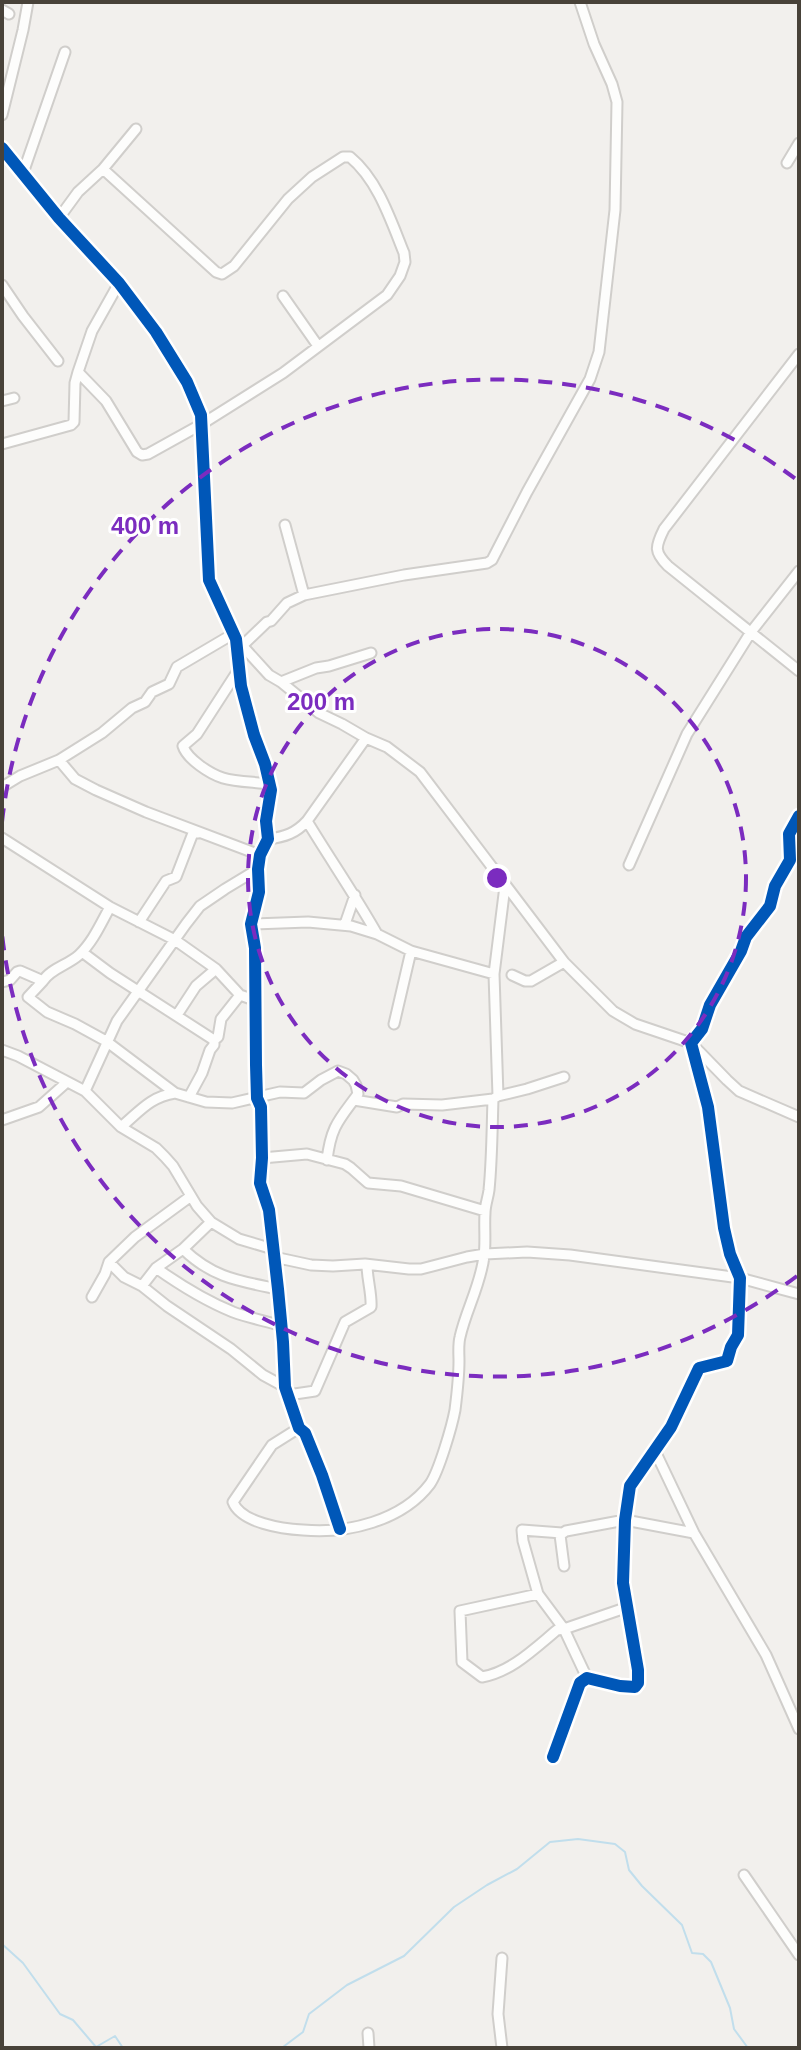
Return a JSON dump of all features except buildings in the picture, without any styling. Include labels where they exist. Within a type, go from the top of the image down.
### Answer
[{"type":"street","points":[[2,115],[28,2]]},
{"type":"street","points":[[2,787],[59,760],[102,733],[132,708],[145,702],[152,692],[169,684],[177,667],[271,621],[287,603],[304,595],[492,560],[590,379],[599,352],[615,210],[617,102],[580,2]]},
{"type":"street","points":[[23,173],[65,52]]},
{"type":"street","points":[[59,218],[78,192],[103,169],[136,129]]},
{"type":"street","points":[[787,163],[799,143]]},
{"type":"street","points":[[2,148],[59,218],[119,283],[156,332],[196,400],[202,424],[209,580],[237,640],[269,675],[319,713],[387,747],[420,772],[564,962],[622,1018],[691,1043],[739,1091],[799,1117]]},
{"type":"street","points":[[78,372],[106,401],[137,452],[148,454],[283,373],[387,295],[405,262],[404,253],[374,188],[350,157],[343,157],[312,177],[288,199],[234,266],[222,274],[216,272],[103,169]]},
{"type":"street","points":[[2,444],[74,422],[78,372],[92,331],[119,283]]},
{"type":"street","points":[[2,285],[58,361]]},
{"type":"street","points":[[283,296],[318,346]]},
{"type":"street","points":[[799,354],[664,529],[656,548],[659,557],[668,566],[799,671]]},
{"type":"street","points":[[2,401],[14,398]]},
{"type":"street","points":[[285,525],[304,595]]},
{"type":"street","points":[[629,865],[687,734],[751,632],[799,571]]},
{"type":"street","points":[[237,640],[241,686],[271,790],[266,821],[268,839],[260,855],[259,892],[251,924],[257,1001],[257,1098],[261,1107],[260,1183],[269,1210],[286,1391],[299,1428],[305,1433],[322,1475],[340,1529]]},
{"type":"street","points":[[281,682],[316,668],[371,653]]},
{"type":"street","points":[[239,669],[197,734],[183,749],[187,756],[224,778],[269,784]]},
{"type":"street","points":[[268,839],[288,835],[307,821],[366,738]]},
{"type":"street","points":[[59,760],[81,783],[198,833],[260,855]]},
{"type":"street","points":[[691,1043],[702,1029],[710,1005],[746,937],[770,906],[775,886],[790,860],[789,834],[799,816]]},
{"type":"street","points":[[307,821],[377,934]]},
{"type":"street","points":[[139,922],[166,881],[176,877],[190,837],[198,833]]},
{"type":"street","points":[[2,838],[110,907],[175,940],[216,969],[240,995],[257,1001]]},
{"type":"street","points":[[85,1091],[117,1021],[200,906],[258,869]]},
{"type":"street","points":[[299,1428],[272,1445],[235,1499],[234,1506],[251,1519],[303,1530],[340,1529],[392,1514],[432,1482],[448,1439],[458,1387],[459,1340],[485,1254],[485,1211],[495,1097],[494,974],[505,886]]},
{"type":"street","points":[[345,924],[355,895]]},
{"type":"street","points":[[110,907],[82,952],[47,975],[28,997],[47,1012],[106,1041],[175,1093],[189,1097],[232,1103],[280,1092],[304,1093],[338,1071],[346,1074],[356,1085],[358,1094],[336,1123],[327,1160]]},
{"type":"street","points":[[251,924],[345,924],[377,934],[411,951],[494,974]]},
{"type":"street","points":[[394,1024],[411,951]]},
{"type":"street","points":[[82,952],[214,1040]]},
{"type":"street","points":[[512,975],[531,981],[564,962]]},
{"type":"street","points":[[177,1015],[196,986],[216,969]]},
{"type":"street","points":[[2,982],[10,980],[20,971],[43,981]]},
{"type":"street","points":[[189,1097],[218,1037],[221,1019],[240,995]]},
{"type":"street","points":[[553,1757],[580,1683],[587,1678],[620,1686],[635,1687],[638,1683],[623,1583],[625,1520],[630,1486],[677,1417],[699,1368],[727,1361],[738,1335],[740,1278],[724,1228],[708,1107],[691,1043]]},
{"type":"street","points":[[2,1050],[85,1091],[121,1127],[156,1148],[211,1222],[239,1239],[311,1265],[421,1269],[485,1254],[527,1252],[740,1278],[799,1294]]},
{"type":"street","points":[[354,1100],[397,1107],[403,1104],[442,1105],[495,1097],[564,1077]]},
{"type":"street","points":[[2,1120],[39,1107],[67,1082]]},
{"type":"street","points":[[121,1127],[150,1101],[175,1093]]},
{"type":"street","points":[[262,1158],[302,1154],[351,1168],[368,1183],[401,1186],[485,1211]]},
{"type":"street","points":[[92,1297],[109,1262],[135,1237],[191,1196]]},
{"type":"street","points":[[142,1286],[156,1268],[183,1249],[211,1222]]},
{"type":"street","points":[[183,1249],[193,1259],[222,1276],[278,1289]]},
{"type":"street","points":[[109,1262],[124,1277],[142,1286],[286,1391],[315,1391],[345,1322],[371,1307],[367,1265],[373,1265]]},
{"type":"street","points":[[156,1268],[215,1304],[282,1326]]},
{"type":"street","points":[[655,1451],[694,1533],[766,1655],[799,1729]]},
{"type":"street","points":[[587,1678],[564,1629],[538,1594],[522,1530],[562,1533],[625,1520],[694,1533]]},
{"type":"street","points":[[562,1533],[559,1540],[564,1566]]},
{"type":"street","points":[[538,1594],[460,1611],[462,1662],[482,1677],[496,1675],[557,1630],[628,1607]]},
{"type":"street","points":[[744,1875],[799,1955]]},
{"type":"street","points":[[502,1958],[498,2014],[502,2048]]},
{"type":"street","points":[[368,2033],[369,2048]]},
{"type":"waterway","points":[[279,2048],[303,2032],[309,2014],[347,1985],[404,1956],[454,1907],[517,1869],[550,1842],[578,1839],[615,1844],[625,1852],[629,1870],[682,1925],[692,1953],[703,1954],[711,1962],[730,2008],[734,2029],[748,2048]]},
{"type":"waterway","points":[[2,1944],[23,1963],[60,2014],[73,2020],[96,2047],[115,2036],[123,2048]]},
{"type":"cycle path","points":[[2,148],[59,218],[119,283],[156,332],[187,382],[201,415],[209,580],[236,639],[241,686],[271,790],[266,821],[268,839],[260,855],[259,892],[251,924],[255,948],[257,1098],[261,1107],[260,1183],[269,1210],[285,1387],[299,1428],[305,1433],[322,1475],[340,1529]]},
{"type":"cycle path","points":[[553,1757],[580,1683],[587,1678],[620,1686],[635,1687],[638,1683],[623,1583],[625,1520],[630,1486],[671,1427],[699,1368],[727,1361],[738,1335],[740,1278],[724,1228],[708,1107],[691,1043],[702,1029],[710,1005],[746,937],[770,906],[775,886],[790,860],[789,834],[799,816]]}]
